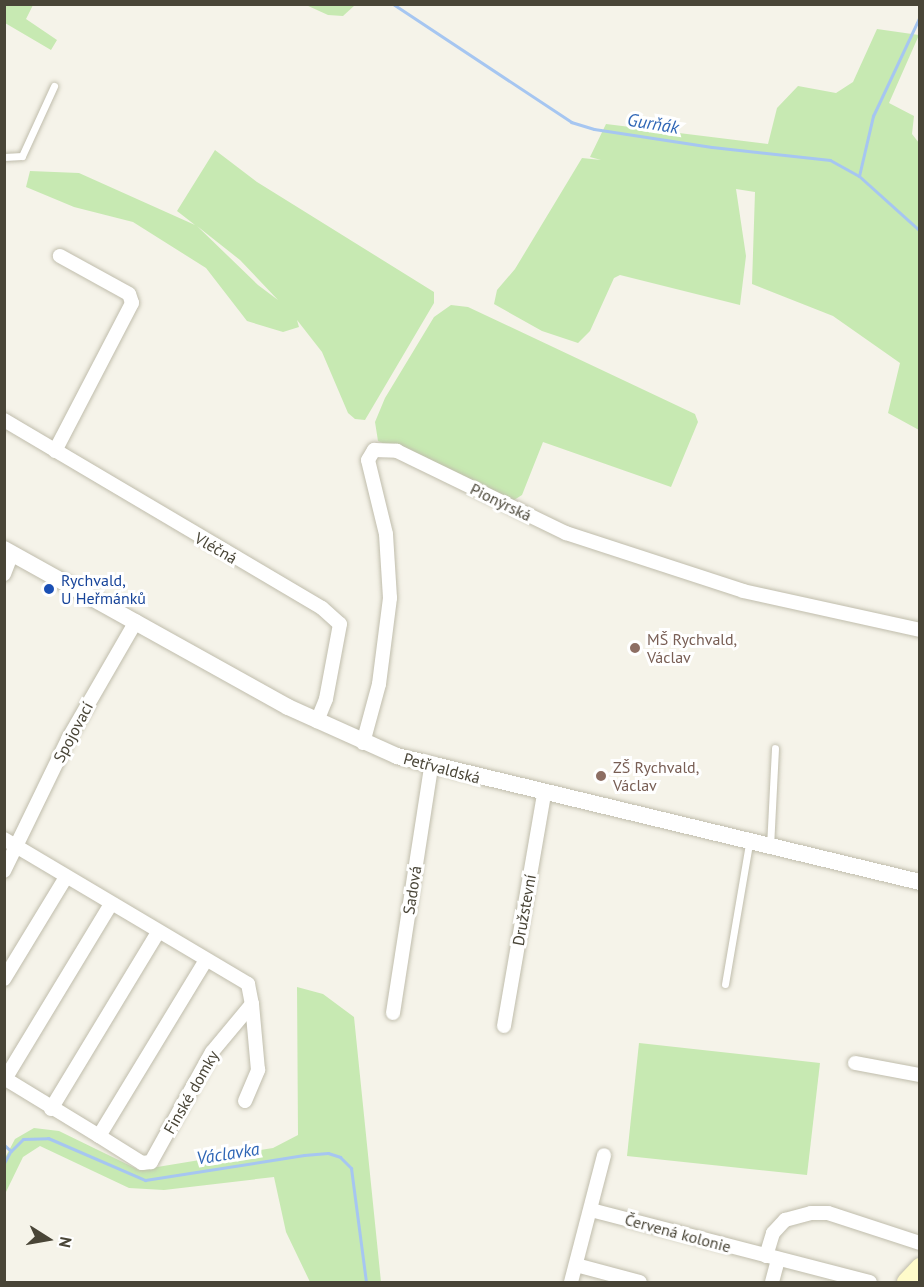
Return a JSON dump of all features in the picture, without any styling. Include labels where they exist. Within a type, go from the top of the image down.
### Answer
[{"type":"main road","points":[[906,1282],[920,1268]]},
{"type":"street","points":[[55,452],[132,303],[129,294],[60,256]]},
{"type":"street","name":"Vléčná","points":[[4,420],[322,608],[340,624],[326,699],[317,722]]},
{"type":"street","name":"Pionýrská","points":[[363,743],[379,684],[390,598],[386,534],[368,460],[374,450],[397,451],[588,541],[743,591],[920,630]]},
{"type":"street","points":[[4,574],[8,551]]},
{"type":"street","name":"Petřvaldská","points":[[8,551],[317,722],[363,743],[431,766],[920,882]]},
{"type":"street","name":"Spojovací","points":[[18,847],[68,739],[136,621]]},
{"type":"street","name":"Sadová","points":[[393,1013],[431,766]]},
{"type":"street","name":"Družstevní","points":[[504,1026],[544,794]]},
{"type":"street","points":[[4,839],[248,984],[258,1070],[245,1101]]},
{"type":"street","points":[[4,871],[18,847]]},
{"type":"street","points":[[4,979],[66,877]]},
{"type":"street","name":"Finské domky","points":[[111,904],[5,1078],[51,1109],[142,1163],[152,1162],[212,1052],[252,1004]]},
{"type":"street","points":[[51,1109],[158,932]]},
{"type":"street","points":[[99,1136],[206,960]]},
{"type":"street","points":[[855,1063],[920,1075]]},
{"type":"street","points":[[571,1282],[604,1155]]},
{"type":"street","name":"Červená kolonie","points":[[591,1210],[870,1282]]},
{"type":"street","points":[[772,1282],[773,1233],[786,1220],[811,1213],[828,1213],[920,1243]]},
{"type":"street","points":[[576,1265],[640,1282]]},
{"type":"lane","points":[[4,157],[22,156],[54,86]]},
{"type":"lane","points":[[770,848],[775,748]]},
{"type":"lane","points":[[725,984],[749,843]]},
{"type":"green space","points":[[5,4],[33,5],[26,19],[57,40],[51,50],[5,23]]},
{"type":"green space","points":[[306,5],[355,5],[343,16],[328,15]]},
{"type":"green space","points":[[877,29],[919,35],[889,103],[914,116],[912,134],[919,143],[919,430],[888,413],[900,363],[833,316],[752,284],[755,192],[736,189],[746,256],[740,305],[620,275],[614,278],[590,331],[578,343],[542,331],[494,304],[497,290],[515,269],[582,158],[601,160],[590,157],[606,124],[768,144],[777,108],[798,86],[836,93],[853,82]]},
{"type":"green space","points":[[215,150],[257,182],[434,292],[434,303],[365,420],[355,419],[348,413],[322,352],[297,320],[299,327],[283,332],[247,321],[206,268],[133,222],[74,207],[26,187],[30,171],[79,173],[195,225],[177,211]],"holes":[[[197,226],[240,260],[278,300],[258,285]]]},
{"type":"green space","points":[[451,305],[468,307],[695,414],[698,422],[671,487],[543,442],[522,495],[514,500],[378,441],[375,422],[385,398],[434,317]]},
{"type":"green space","points":[[297,987],[323,994],[354,1017],[381,1282],[310,1282],[286,1232],[274,1177],[164,1190],[129,1188],[40,1146],[23,1157],[5,1194],[5,1158],[15,1139],[34,1128],[59,1131],[139,1170],[273,1148],[298,1135]]},
{"type":"green space","points":[[639,1043],[820,1063],[807,1175],[627,1156]]},
{"type":"waterway","name":"Gurňák","points":[[393,4],[571,122],[594,129],[712,147],[830,160],[859,176],[920,231]]},
{"type":"waterway","points":[[859,176],[873,116],[920,16]]},
{"type":"waterway","name":"Václavka","points":[[4,1145],[11,1151],[23,1139],[48,1138],[145,1180],[304,1155],[328,1153],[340,1157],[351,1168],[366,1282]]},
{"type":"waterway","points":[[4,1163],[10,1152]]},
{"type":"place","name":"Rychvald, U Heřmánků","points":[[49,589]]},
{"type":"place","name":"MŠ Rychvald, Václav","points":[[635,648]]},
{"type":"place","name":"ZŠ Rychvald, Václav","points":[[601,776]]}]
